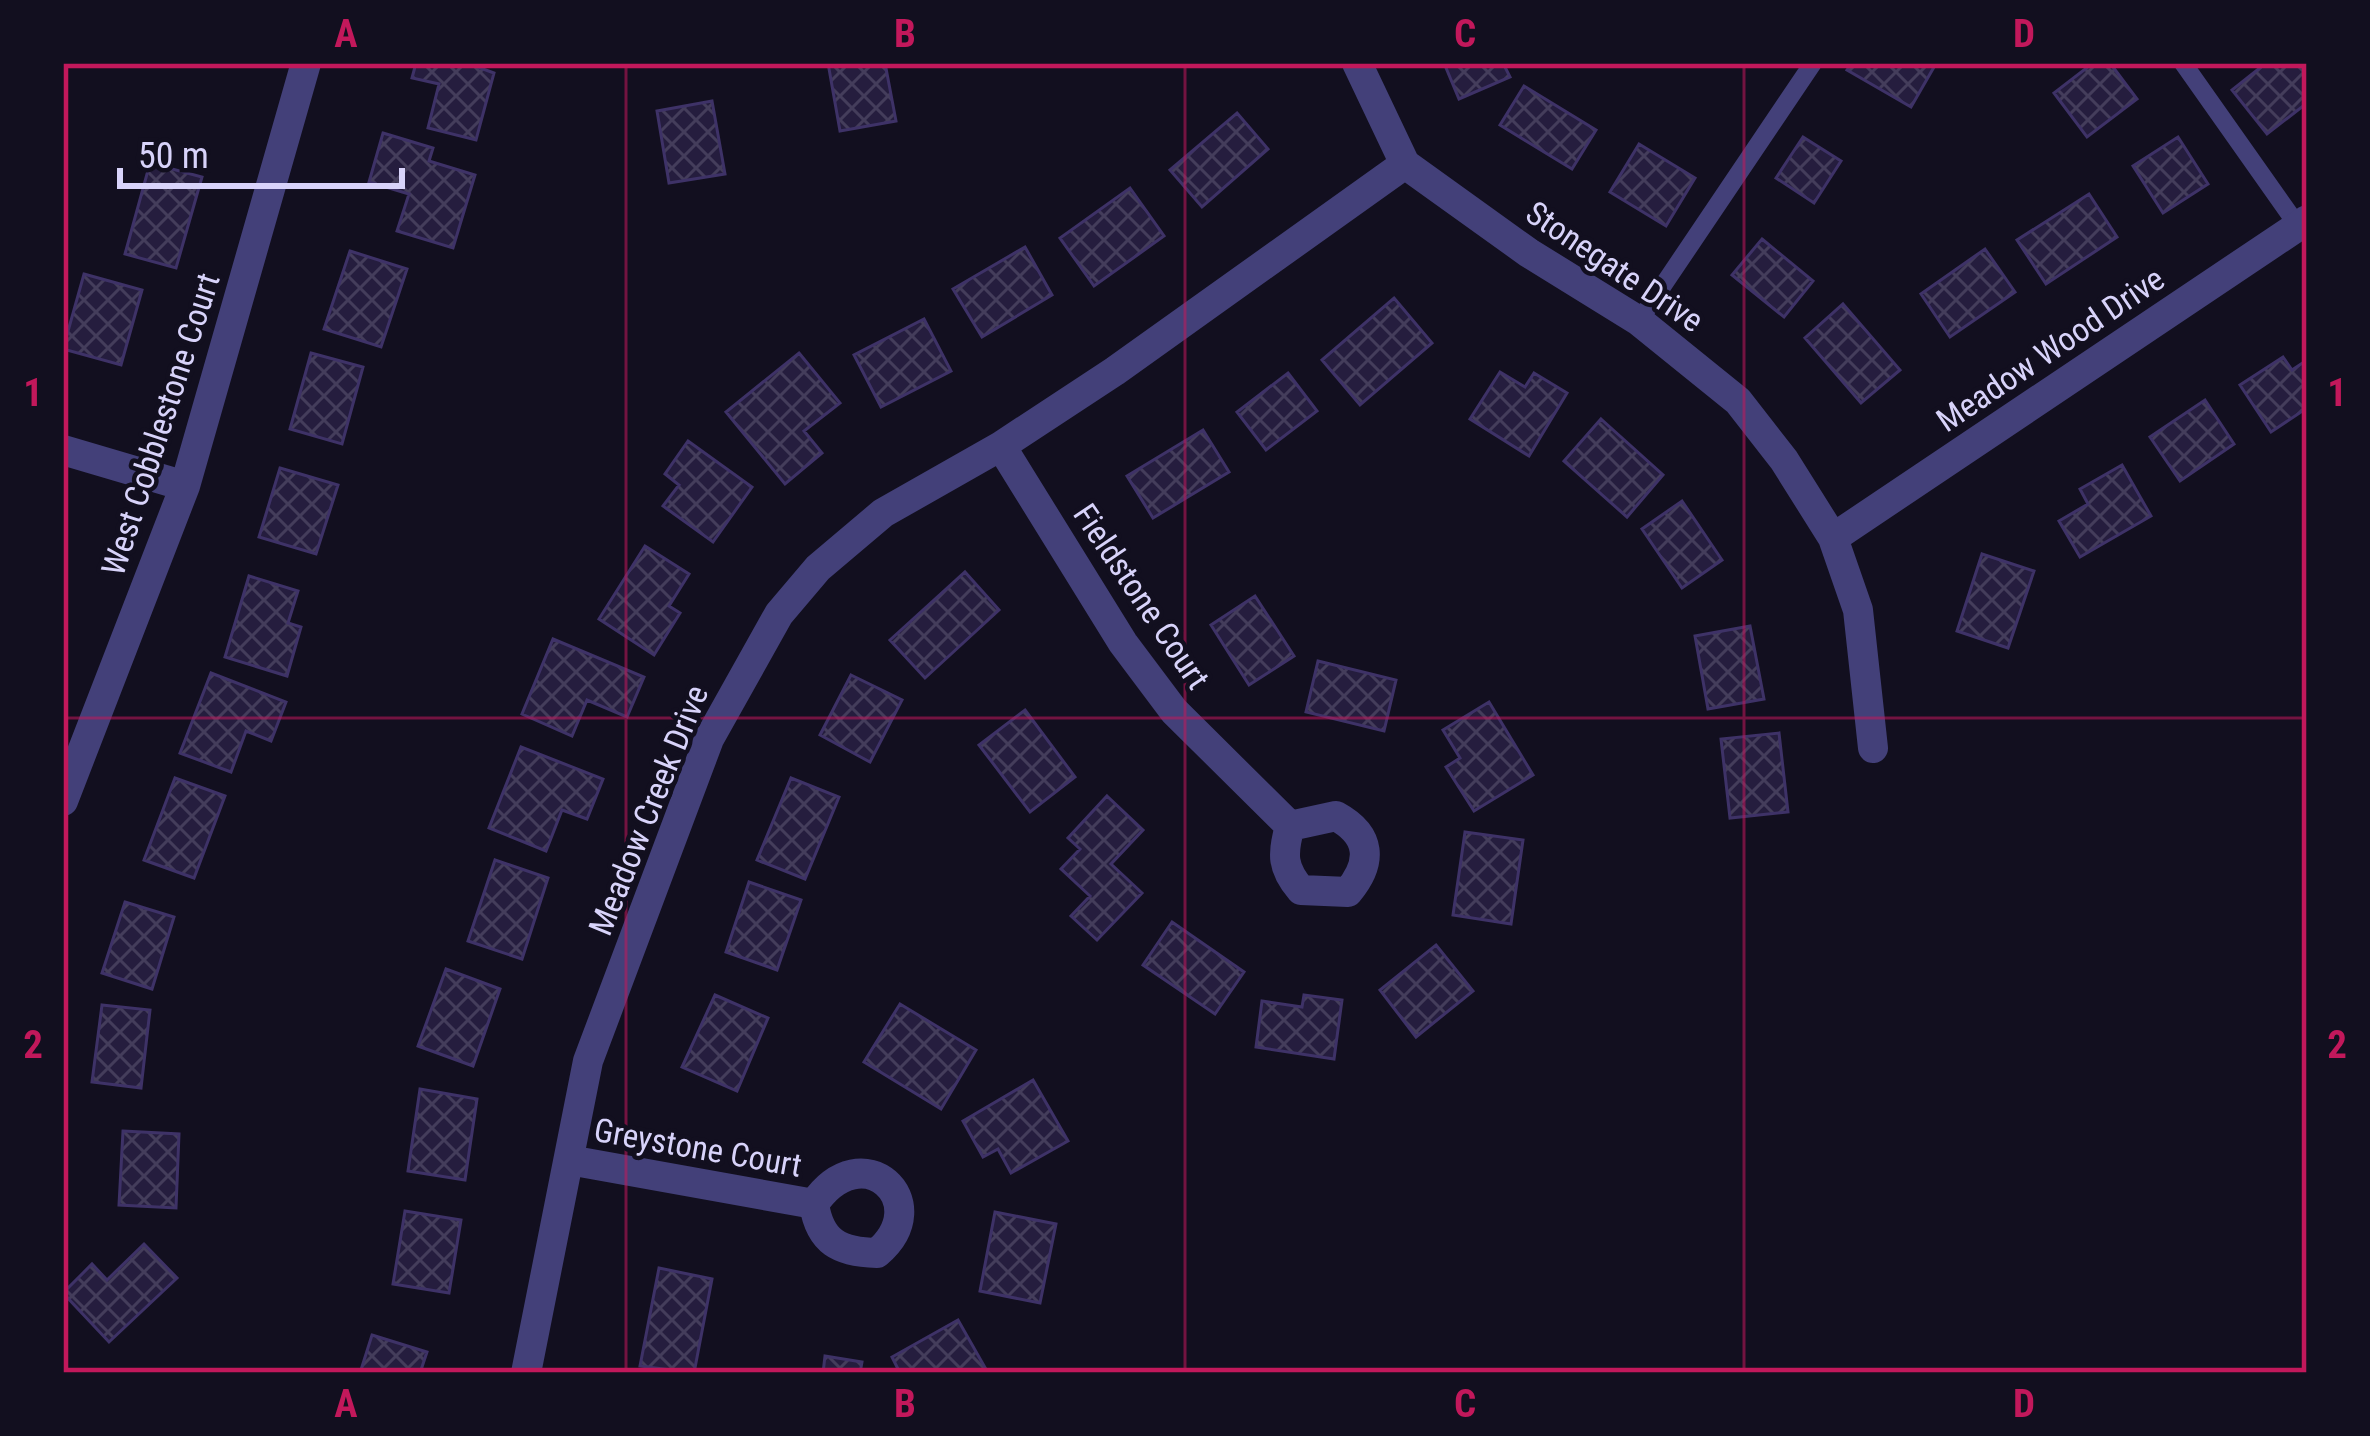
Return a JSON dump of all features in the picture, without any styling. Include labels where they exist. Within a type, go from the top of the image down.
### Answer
[{"type":"street","name":"West Cobblestone Court","points":[[63,801],[185,486],[305,63]]},
{"type":"street","name":"Stonegate Drive","points":[[1357,63],[1405,164],[1529,253],[1640,321],[1738,401],[1784,460],[1833,538],[1858,610],[1873,748]]},
{"type":"street","name":"Meadow Creek Drive","points":[[526,1373],[589,1061],[709,739],[778,614],[834,554],[883,512],[1001,446],[1262,270],[1405,164]]},
{"type":"street","name":"Meadow Wood Drive","points":[[1833,538],[2303,223]]},
{"type":"street","name":"Fieldstone Court","points":[[1001,446],[1123,643],[1161,694],[1290,826]]},
{"type":"street","points":[[63,450],[185,486]]},
{"type":"street","name":"Greystone Court","points":[[569,1160],[814,1204]]},
{"type":"lane","points":[[1640,321],[1813,63]]},
{"type":"lane","points":[[2183,63],[2303,223]]},
{"type":"building","points":[[416,63],[467,63],[494,73],[476,140],[428,128],[439,84],[412,78]]},
{"type":"building","points":[[828,63],[885,63],[896,121],[840,131]]},
{"type":"building","points":[[1444,63],[1503,63],[1510,77],[1459,99]]},
{"type":"building","points":[[1852,63],[1927,63],[1934,67],[1911,107],[1847,70]]},
{"type":"building","points":[[2093,63],[2110,63],[2137,99],[2087,137],[2054,93]]},
{"type":"building","points":[[2266,63],[2307,63],[2307,103],[2267,134],[2232,90]]},
{"type":"building","points":[[1524,86],[1596,130],[1572,169],[1500,125]]},
{"type":"building","points":[[712,101],[725,174],[669,183],[657,111]]},
{"type":"building","points":[[1237,113],[1268,149],[1202,207],[1170,170]]},
{"type":"building","points":[[383,133],[433,148],[429,161],[475,175],[453,248],[397,231],[409,194],[369,182]]},
{"type":"building","points":[[1803,137],[1841,161],[1814,203],[1776,178]]},
{"type":"building","points":[[2178,137],[2208,184],[2163,213],[2133,166]]},
{"type":"building","points":[[1639,144],[1695,178],[1666,226],[1610,192]]},
{"type":"building","points":[[150,163],[202,177],[176,268],[125,254]]},
{"type":"building","points":[[1130,188],[1164,236],[1094,286],[1060,238]]},
{"type":"building","points":[[2089,194],[2117,237],[2046,284],[2017,240]]},
{"type":"building","points":[[1762,239],[1813,281],[1784,317],[1732,275]]},
{"type":"building","points":[[1025,247],[1052,295],[982,337],[953,289]]},
{"type":"building","points":[[1985,249],[2015,292],[1950,337],[1921,294]]},
{"type":"building","points":[[350,251],[407,269],[381,347],[324,329]]},
{"type":"building","points":[[84,274],[142,290],[121,365],[63,349]]},
{"type":"building","points":[[1394,298],[1432,343],[1360,405],[1322,360]]},
{"type":"building","points":[[1843,304],[1900,370],[1861,403],[1805,338]]},
{"type":"building","points":[[924,319],[951,371],[881,407],[854,355]]},
{"type":"building","points":[[311,353],[363,367],[342,444],[290,429]]},
{"type":"building","points":[[799,353],[840,403],[804,431],[822,453],[785,484],[726,412]]},
{"type":"building","points":[[2283,357],[2292,370],[2307,360],[2307,408],[2271,432],[2240,385]]},
{"type":"building","points":[[1500,372],[1525,387],[1534,373],[1567,393],[1529,456],[1470,419]]},
{"type":"building","points":[[1288,373],[1317,411],[1266,450],[1237,412]]},
{"type":"building","points":[[2205,400],[2234,444],[2180,481],[2150,437]]},
{"type":"building","points":[[1601,419],[1663,475],[1627,517],[1564,461]]},
{"type":"building","points":[[1203,430],[1229,472],[1153,518],[1127,476]]},
{"type":"building","points":[[688,441],[752,487],[713,542],[663,506],[679,485],[665,474]]},
{"type":"building","points":[[2122,465],[2151,516],[2080,557],[2059,521],[2088,504],[2080,489]]},
{"type":"building","points":[[280,468],[338,485],[316,554],[259,537]]},
{"type":"building","points":[[1682,501],[1722,560],[1682,588],[1642,529]]},
{"type":"building","points":[[645,546],[689,574],[669,606],[680,613],[654,655],[599,619]]},
{"type":"building","points":[[1982,554],[2034,571],[2008,648],[1957,631]]},
{"type":"building","points":[[965,572],[999,610],[925,678],[890,640]]},
{"type":"building","points":[[249,576],[298,591],[288,623],[301,627],[287,676],[225,657]]},
{"type":"building","points":[[1255,596],[1294,656],[1249,685],[1211,625]]},
{"type":"building","points":[[1750,626],[1764,699],[1708,709],[1695,636]]},
{"type":"building","points":[[553,639],[644,677],[627,717],[587,700],[572,736],[522,714]]},
{"type":"building","points":[[1318,661],[1396,680],[1384,731],[1306,712]]},
{"type":"building","points":[[211,673],[286,702],[271,741],[246,731],[231,772],[180,753]]},
{"type":"building","points":[[851,675],[902,700],[870,762],[820,735]]},
{"type":"building","points":[[1489,702],[1533,775],[1474,811],[1446,767],[1460,758],[1443,730]]},
{"type":"building","points":[[1025,710],[1075,777],[1030,812],[979,745]]},
{"type":"building","points":[[1779,733],[1788,812],[1730,818],[1721,739]]},
{"type":"building","points":[[521,747],[603,779],[587,819],[562,810],[546,851],[489,828]]},
{"type":"building","points":[[175,778],[225,796],[194,878],[144,860]]},
{"type":"building","points":[[791,778],[839,797],[805,879],[757,860]]},
{"type":"building","points":[[1107,796],[1143,830],[1111,864],[1142,893],[1097,940],[1071,916],[1090,896],[1061,869],[1080,849],[1068,838]]},
{"type":"building","points":[[1465,832],[1523,840],[1511,924],[1453,915]]},
{"type":"building","points":[[495,860],[548,878],[522,959],[468,941]]},
{"type":"building","points":[[749,882],[801,900],[777,970],[726,952]]},
{"type":"building","points":[[125,902],[174,917],[152,989],[102,973]]},
{"type":"building","points":[[1172,922],[1244,972],[1215,1014],[1143,965]]},
{"type":"building","points":[[1436,945],[1473,991],[1416,1037],[1380,990]]},
{"type":"building","points":[[446,969],[500,989],[473,1066],[418,1046]]},
{"type":"building","points":[[715,995],[768,1018],[737,1091],[682,1067]]},
{"type":"building","points":[[1304,995],[1342,1000],[1334,1059],[1256,1047],[1262,1001],[1302,1007]]},
{"type":"building","points":[[900,1004],[976,1050],[941,1109],[864,1062]]},
{"type":"building","points":[[102,1005],[150,1010],[141,1088],[92,1082]]},
{"type":"building","points":[[1033,1080],[1068,1141],[1011,1173],[998,1149],[983,1157],[963,1121]]},
{"type":"building","points":[[420,1089],[477,1099],[465,1180],[408,1171]]},
{"type":"building","points":[[123,1131],[179,1134],[176,1208],[119,1205]]},
{"type":"building","points":[[405,1211],[461,1220],[449,1293],[393,1284]]},
{"type":"building","points":[[995,1212],[1056,1224],[1040,1303],[980,1291]]},
{"type":"building","points":[[144,1244],[177,1278],[109,1342],[63,1293],[92,1264],[107,1280]]},
{"type":"building","points":[[659,1268],[712,1279],[694,1373],[640,1366]]},
{"type":"building","points":[[958,1320],[987,1371],[900,1373],[892,1357]]},
{"type":"building","points":[[372,1335],[427,1352],[420,1373],[360,1373]]},
{"type":"building","points":[[825,1356],[862,1362],[860,1373],[823,1373]]}]
